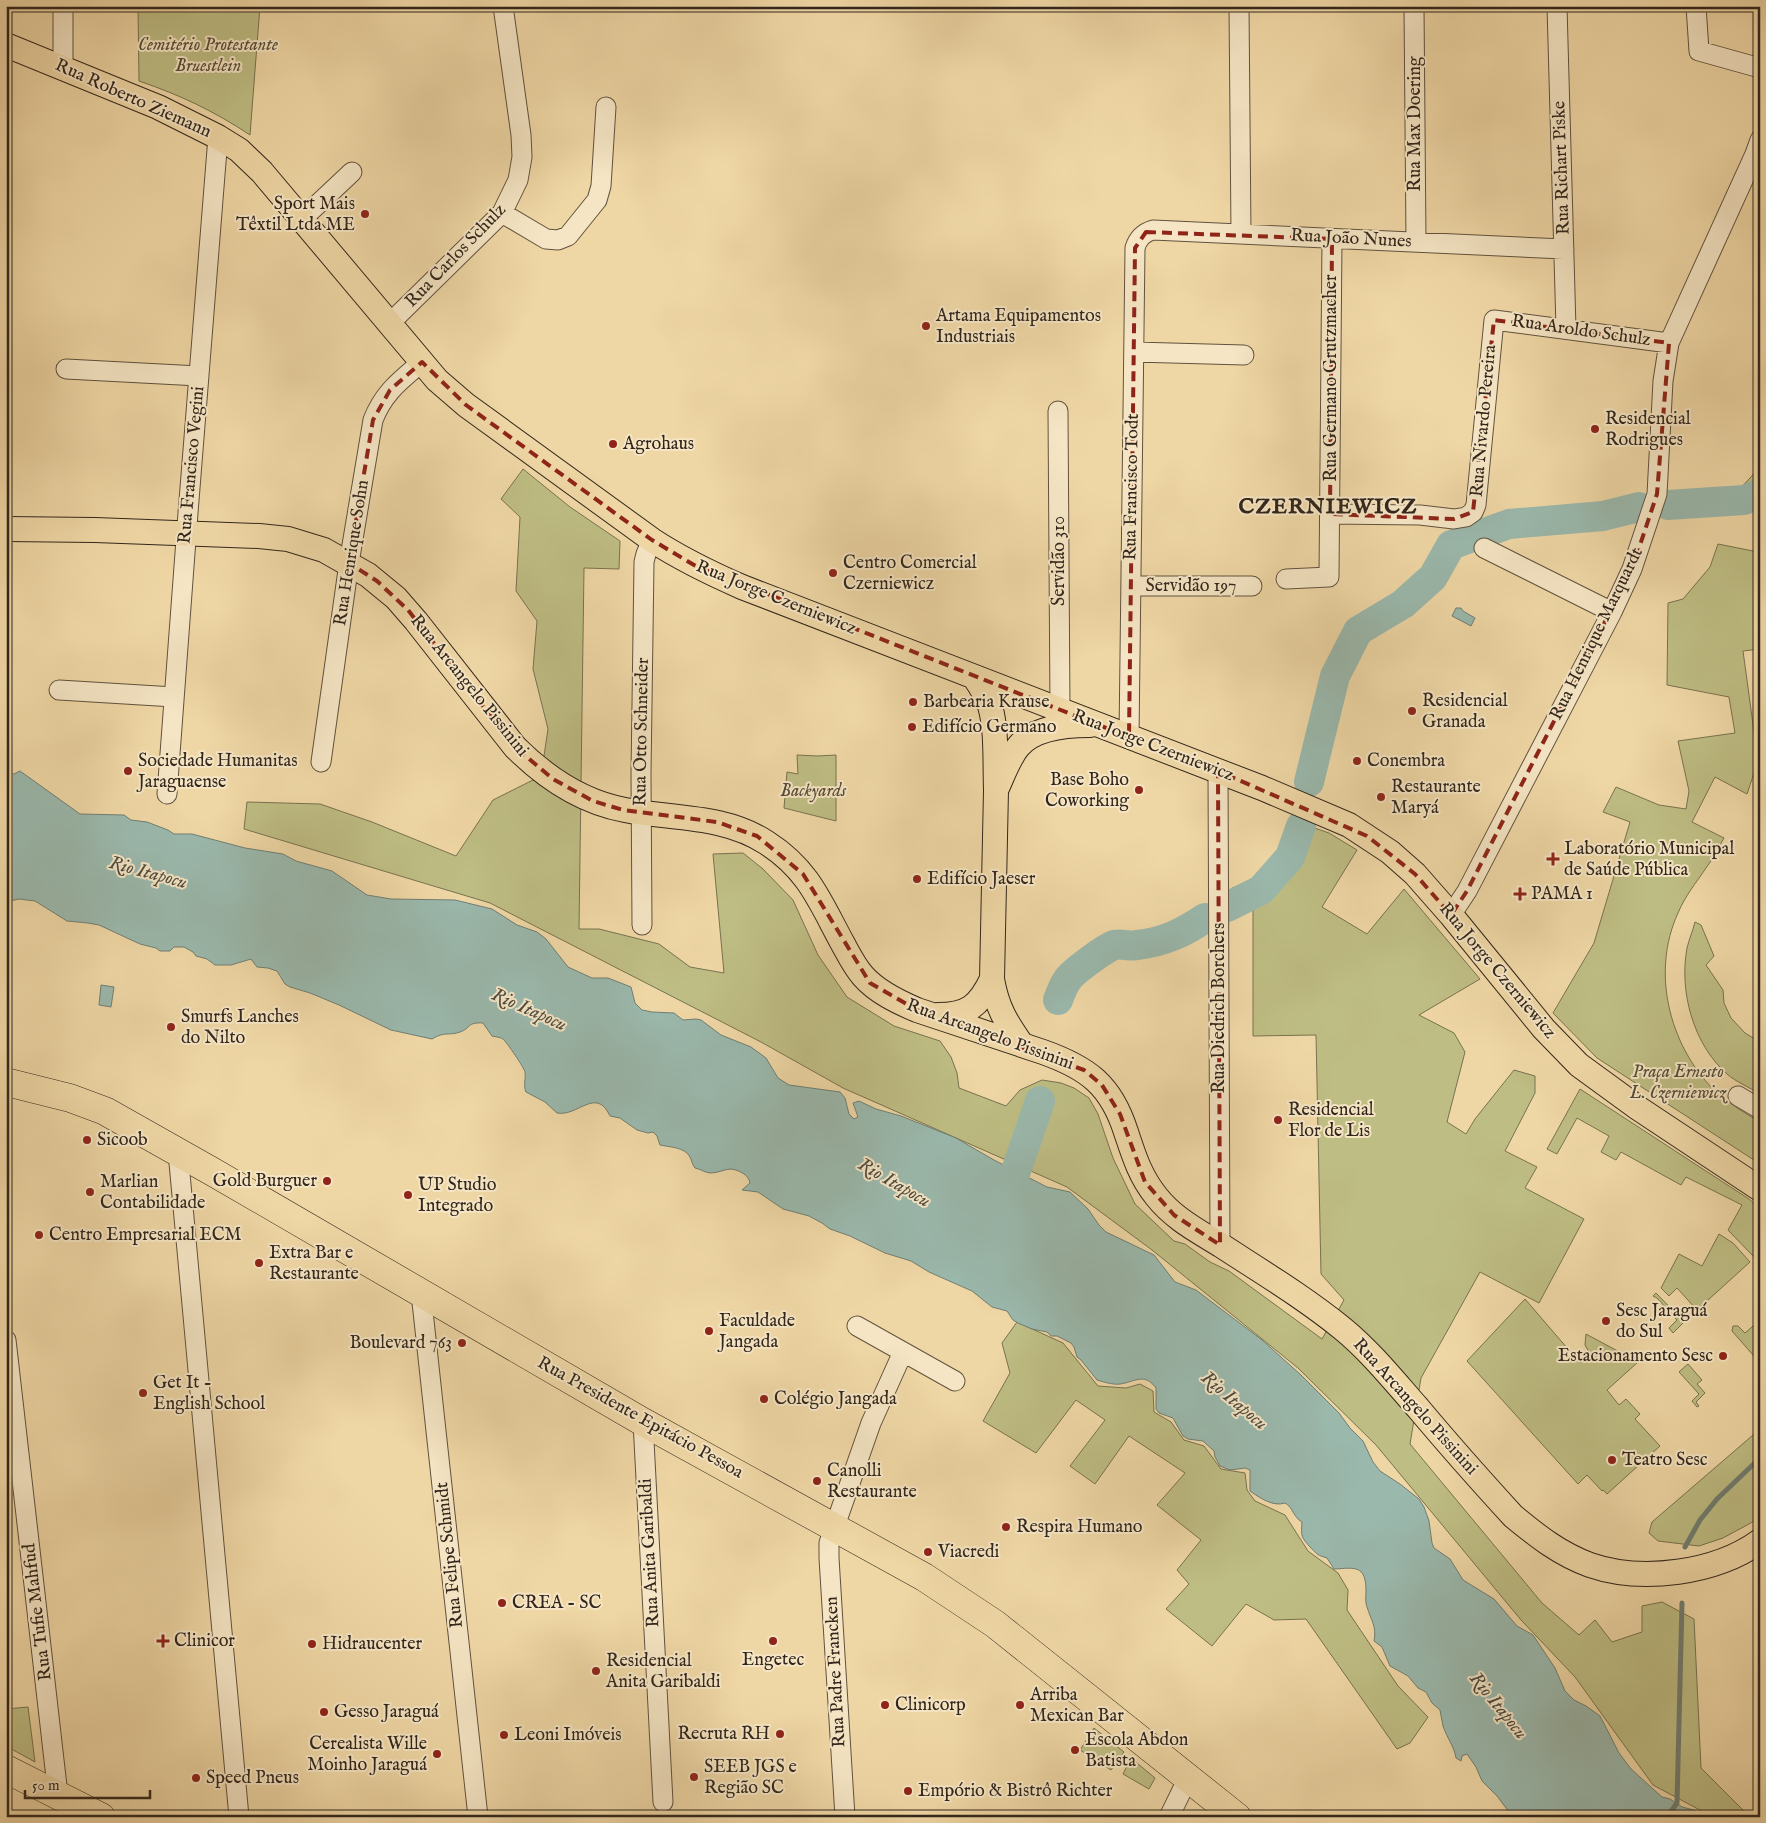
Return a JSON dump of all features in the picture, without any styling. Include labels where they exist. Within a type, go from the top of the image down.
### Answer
[{"type":"highway","name":"Rua Presidente Epitácio Pessoa","points":[[6,1082],[70,1098],[105,1111],[643,1422],[924,1577],[995,1624],[1237,1817]]},
{"type":"highway","points":[[6,1769],[101,1817]]},
{"type":"main road","name":"Rua Roberto Ziemann","points":[[6,46],[158,107],[218,137],[239,150],[262,172],[390,323]]},
{"type":"main road","name":"Rua Jorge Czerniewicz","points":[[390,323],[437,380],[466,405],[652,540],[694,566],[742,587],[1218,771],[1349,825],[1367,836],[1390,852],[1415,874],[1544,1029],[1579,1065],[1638,1108],[1760,1189]]},
{"type":"main road","name":"Rua Arcangelo Pissinini","points":[[6,530],[186,532],[259,536],[288,539],[319,548],[349,563],[381,584],[408,610],[500,730],[526,758],[553,779],[575,792],[613,807],[717,822],[756,836],[794,864],[811,885],[862,975],[881,991],[903,1004],[1022,1045],[1071,1063],[1084,1070],[1102,1086],[1120,1114],[1133,1155],[1145,1182],[1162,1204],[1188,1226],[1220,1245],[1345,1330],[1379,1364],[1513,1516],[1536,1536],[1591,1565],[1638,1573],[1672,1572],[1703,1567],[1741,1553],[1760,1541]]},
{"type":"main road","points":[[975,678],[986,695],[992,715],[996,790],[992,980],[999,1009],[1022,1045]]},
{"type":"main road","points":[[996,790],[1018,747],[1030,737],[1060,727],[1096,724]]},
{"type":"main road","points":[[934,1016],[955,1014],[976,1005],[992,980]]},
{"type":"street","points":[[63,6],[63,68]]},
{"type":"street","name":"Rua Carlos Schulz","points":[[390,323],[502,213],[518,180],[522,157],[521,135],[503,6]]},
{"type":"street","points":[[1239,6],[1241,234]]},
{"type":"street","name":"Rua Max Doering","points":[[1414,6],[1416,242]]},
{"type":"street","name":"Rua Richart Piske","points":[[1557,6],[1566,330]]},
{"type":"street","points":[[1696,6],[1699,51],[1760,68]]},
{"type":"street","points":[[502,213],[546,238],[558,240],[568,236],[597,200],[601,186],[606,107]]},
{"type":"street","name":"Rua Francisco Vegini","points":[[167,794],[218,137]]},
{"type":"street","name":"Rua Henrique Marquardt","points":[[1451,915],[1467,891],[1612,612],[1632,569],[1657,494],[1663,381],[1669,343],[1760,140]]},
{"type":"street","points":[[302,219],[352,172]]},
{"type":"street","name":"Rua João Nunes","points":[[1140,237],[1146,232],[1153,230],[1564,249]]},
{"type":"street","name":"Rua Francisco Todt","points":[[1129,737],[1135,248],[1140,237]]},
{"type":"street","name":"Rua Germano Grutzmacher","points":[[1286,579],[1329,577],[1332,239]]},
{"type":"street","name":"Rua Aroldo Schulz","points":[[1494,320],[1669,343]]},
{"type":"street","name":"Rua Nivardo Pereira","points":[[1330,514],[1420,515],[1454,519],[1466,517],[1473,512],[1476,505],[1494,320]]},
{"type":"street","points":[[1134,352],[1244,356]]},
{"type":"street","name":"Rua Henrique Sohn","points":[[321,762],[349,563],[373,420],[380,403],[390,390],[422,362]]},
{"type":"street","points":[[66,369],[199,376]]},
{"type":"street","name":"Servidão 310","points":[[1058,412],[1060,710]]},
{"type":"street","name":"Rua Otto Schneider","points":[[642,925],[641,812],[644,562],[652,540]]},
{"type":"street","points":[[1484,548],[1612,612]]},
{"type":"street","name":"Servidão 197","points":[[1131,586],[1252,586]]},
{"type":"street","points":[[59,690],[174,697]]},
{"type":"street","name":"Rua Diedrich Borchers","points":[[1218,771],[1220,1245]]},
{"type":"street","points":[[1738,1096],[1760,1109]]},
{"type":"street","points":[[178,1152],[239,1817]]},
{"type":"street","name":"Rua Felipe Schmidt","points":[[421,1293],[478,1817]]},
{"type":"street","points":[[857,1326],[955,1381]]},
{"type":"street","name":"Rua Tufie Mahfud","points":[[6,1340],[58,1795]]},
{"type":"street","name":"Rua Padre Francken","points":[[844,1817],[829,1558],[830,1543],[871,1423],[903,1352]]},
{"type":"street","name":"Rua Anita Garibaldi","points":[[643,1422],[663,1802]]},
{"type":"street","points":[[1169,1817],[1188,1778]]},
{"type":"highlighted area","points":[[1146,232],[1332,239],[1330,514],[1454,519],[1473,512],[1494,320],[1669,343],[1657,494],[1632,569],[1467,891],[1451,915],[1415,874],[1367,836],[1218,771],[1220,1245],[1174,1215],[1145,1182],[1120,1114],[1102,1085],[1084,1070],[917,1010],[870,983],[803,874],[757,836],[717,822],[623,810],[593,801],[553,779],[515,747],[408,610],[377,581],[349,563],[373,420],[390,390],[422,362],[466,405],[652,540],[694,565],[1129,737],[1135,248]]},
{"type":"green space","name":"Cemitério Protestante Bruestlein","points":[[138,6],[260,6],[250,135],[196,104],[139,81]]},
{"type":"green space","points":[[1760,467],[1760,504],[1749,502],[1672,508],[1673,498],[1723,497],[1738,491]]},
{"type":"green space","points":[[523,469],[570,507],[620,541],[619,569],[584,568],[579,929],[599,929],[659,944],[690,967],[724,973],[713,854],[743,853],[763,869],[793,900],[818,955],[847,997],[894,1026],[940,1041],[951,1057],[957,1073],[959,1088],[1006,1106],[1020,1090],[1042,1080],[1061,1083],[1074,1088],[1089,1098],[1098,1114],[1113,1158],[1135,1204],[1174,1241],[1185,1244],[1210,1262],[1229,1271],[1322,1339],[1344,1300],[1321,1274],[1316,1035],[1253,1036],[1253,907],[1232,906],[1232,888],[1251,882],[1277,861],[1292,820],[1329,833],[1357,850],[1322,907],[1367,934],[1404,889],[1480,979],[1419,1015],[1454,1033],[1465,1052],[1447,1122],[1466,1134],[1475,1119],[1514,1070],[1535,1076],[1535,1093],[1505,1151],[1537,1167],[1525,1188],[1584,1219],[1539,1303],[1480,1272],[1421,1378],[1410,1444],[1542,1603],[1579,1635],[1595,1620],[1612,1642],[1642,1632],[1642,1606],[1662,1602],[1694,1619],[1701,1768],[1750,1817],[1713,1817],[1653,1785],[1575,1677],[1521,1620],[1376,1445],[1298,1368],[1152,1250],[1067,1187],[843,1088],[761,1042],[490,903],[244,829],[247,802],[320,804],[372,822],[456,856],[493,800],[541,776],[548,729],[533,669],[537,621],[516,591],[520,517],[501,499]]},
{"type":"green space","name":"Praça Ernesto L. Czerniewicz","points":[[1718,544],[1758,552],[1760,544],[1760,649],[1743,651],[1758,761],[1747,794],[1715,777],[1692,822],[1724,838],[1711,861],[1687,895],[1678,913],[1670,936],[1666,959],[1666,983],[1675,1029],[1685,1051],[1698,1071],[1718,1094],[1760,1122],[1760,1164],[1597,1058],[1553,1013],[1594,943],[1630,822],[1603,812],[1616,787],[1659,805],[1686,809],[1689,791],[1678,741],[1735,733],[1729,697],[1667,685],[1668,603],[1683,599],[1710,567]]},
{"type":"green space","name":"Backyards","points":[[797,755],[836,755],[836,821],[784,808],[787,772],[798,774]]},
{"type":"green space","points":[[1695,922],[1701,925],[1714,956],[1706,965],[1723,990],[1724,1003],[1731,1018],[1745,1033],[1760,1042],[1760,1094],[1727,1074],[1705,1048],[1697,1032],[1691,1016],[1685,982],[1687,948]]},
{"type":"green space","points":[[1580,1089],[1749,1199],[1760,1209],[1760,1253],[1755,1258],[1728,1230],[1742,1205],[1686,1177],[1681,1185],[1621,1152],[1616,1160],[1601,1152],[1609,1136],[1577,1118],[1557,1154],[1547,1149]]},
{"type":"green space","points":[[1719,1234],[1733,1243],[1750,1262],[1697,1310],[1677,1288],[1669,1296],[1661,1288],[1679,1254],[1702,1266]]},
{"type":"green space","points":[[1656,1293],[1684,1322],[1673,1333],[1669,1328],[1677,1320],[1653,1296]]},
{"type":"green space","points":[[1525,1299],[1580,1363],[1590,1354],[1585,1345],[1586,1334],[1638,1362],[1607,1390],[1619,1405],[1626,1399],[1640,1414],[1635,1419],[1660,1446],[1607,1494],[1587,1475],[1578,1484],[1467,1361]]},
{"type":"green space","points":[[1760,1320],[1758,1345],[1760,1363],[1732,1331],[1733,1326],[1738,1326],[1745,1333]]},
{"type":"green space","points":[[1017,1322],[1063,1343],[1098,1386],[1126,1388],[1140,1384],[1153,1391],[1154,1412],[1171,1422],[1184,1440],[1204,1446],[1221,1469],[1245,1473],[1247,1490],[1255,1501],[1285,1515],[1308,1551],[1338,1573],[1348,1590],[1347,1610],[1398,1686],[1428,1717],[1410,1743],[1397,1749],[1306,1619],[1274,1620],[1246,1604],[1212,1646],[1166,1609],[1189,1584],[1177,1570],[1201,1540],[1157,1505],[1185,1473],[1129,1436],[1095,1484],[1070,1466],[1105,1420],[1076,1400],[1036,1453],[983,1421],[1010,1373],[1002,1343]]},
{"type":"green space","points":[[1688,1364],[1702,1380],[1697,1384],[1705,1393],[1696,1402],[1699,1406],[1697,1407],[1692,1401],[1699,1394],[1679,1372]]},
{"type":"green space","points":[[1760,1429],[1760,1518],[1723,1538],[1699,1546],[1658,1541],[1649,1533],[1652,1522]]},
{"type":"green space","points":[[28,1707],[35,1762],[6,1746],[6,1709]]},
{"type":"green space","points":[[1094,1728],[1124,1752],[1111,1770],[1080,1750]]},
{"type":"green space","points":[[1131,1758],[1155,1778],[1149,1789],[1123,1774]]},
{"type":"water","points":[[1456,608],[1461,608],[1475,618],[1471,626],[1452,616]]},
{"type":"water","name":"Rio Itapocu","points":[[20,771],[80,814],[124,815],[131,820],[147,822],[174,834],[192,834],[245,848],[283,854],[296,861],[332,871],[367,895],[391,899],[455,900],[492,909],[517,925],[537,932],[546,939],[568,967],[592,978],[608,978],[631,987],[635,1003],[642,1010],[674,1013],[683,1020],[701,1020],[721,1035],[751,1047],[766,1058],[778,1078],[789,1085],[840,1092],[845,1098],[849,1114],[854,1119],[858,1117],[853,1103],[859,1101],[956,1138],[1047,1187],[1070,1192],[1088,1209],[1106,1232],[1154,1255],[1175,1282],[1196,1290],[1262,1340],[1301,1375],[1339,1413],[1363,1441],[1373,1462],[1380,1471],[1419,1499],[1429,1521],[1434,1548],[1450,1559],[1463,1580],[1494,1599],[1517,1626],[1533,1635],[1555,1668],[1565,1691],[1574,1700],[1600,1716],[1619,1753],[1631,1769],[1662,1797],[1670,1799],[1682,1807],[1694,1810],[1704,1817],[1510,1817],[1509,1812],[1497,1796],[1482,1781],[1476,1767],[1467,1754],[1462,1756],[1461,1761],[1456,1758],[1443,1726],[1440,1710],[1432,1703],[1426,1692],[1418,1688],[1408,1676],[1390,1666],[1382,1647],[1374,1641],[1374,1628],[1366,1605],[1365,1582],[1361,1572],[1353,1568],[1334,1569],[1327,1558],[1318,1554],[1305,1541],[1302,1536],[1302,1522],[1288,1505],[1285,1503],[1271,1503],[1250,1491],[1250,1470],[1245,1468],[1230,1470],[1220,1466],[1214,1451],[1203,1441],[1188,1439],[1183,1436],[1173,1418],[1159,1413],[1156,1409],[1156,1388],[1147,1380],[1139,1379],[1117,1384],[1097,1380],[1077,1357],[1071,1343],[1057,1336],[1051,1336],[1047,1332],[1032,1329],[1018,1323],[1013,1320],[1007,1311],[992,1307],[972,1291],[929,1272],[911,1261],[885,1253],[850,1236],[830,1229],[809,1216],[783,1209],[758,1192],[742,1190],[750,1183],[746,1175],[740,1172],[731,1169],[709,1173],[695,1168],[690,1157],[684,1151],[660,1145],[657,1136],[653,1132],[648,1133],[637,1130],[620,1118],[610,1116],[605,1107],[599,1103],[586,1105],[565,1113],[557,1113],[545,1102],[526,1092],[525,1072],[519,1061],[505,1041],[492,1036],[483,1023],[474,1023],[460,1032],[440,1035],[432,1039],[391,1030],[339,1005],[290,987],[285,984],[277,971],[257,967],[251,959],[231,965],[215,965],[207,959],[196,956],[184,947],[174,947],[170,951],[160,951],[99,925],[67,921],[35,901],[19,899],[6,902],[6,773],[14,774]]},
{"type":"water","points":[[101,985],[114,987],[111,1007],[99,1005]]},
{"type":"waterway","points":[[1668,505],[1744,500],[1760,494]]},
{"type":"waterway","points":[[1309,782],[1335,676],[1358,631],[1403,604],[1433,577],[1451,545],[1509,524],[1603,516],[1639,507]]},
{"type":"waterway","points":[[1227,907],[1261,890],[1290,857],[1301,826]]},
{"type":"waterway","points":[[1058,1000],[1071,975],[1109,947],[1114,945],[1147,944],[1165,939],[1205,918]]},
{"type":"waterway","points":[[1016,1171],[1040,1101]]},
{"type":"waterway","points":[[1685,1547],[1700,1520],[1717,1499],[1760,1458]]},
{"type":"waterway","points":[[1667,1817],[1677,1803],[1682,1603]]},
{"type":"place","name":"Sport Mais Têxtil Ltda ME","points":[[365,214]]},
{"type":"place","name":"Artama Equipamentos Industriais","points":[[926,326]]},
{"type":"place","name":"Residencial Rodrigues","points":[[1595,429]]},
{"type":"place","name":"Agrohaus","points":[[613,444]]},
{"type":"place","name":"Centro Comercial Czerniewicz","points":[[833,573]]},
{"type":"place","name":"Barbearia Krause","points":[[913,702]]},
{"type":"place","name":"Residencial Granada","points":[[1412,711]]},
{"type":"place","name":"Edifício Germano","points":[[912,727]]},
{"type":"place","name":"Conembra","points":[[1357,761]]},
{"type":"place","name":"Sociedade Humanitas Jaraguaense","points":[[128,771]]},
{"type":"place","name":"Base Boho Coworking","points":[[1139,790]]},
{"type":"place","name":"Restaurante Maryá","points":[[1381,797]]},
{"type":"place","name":"Laboratório Municipal de Saúde Pública","points":[[1553,859]]},
{"type":"place","name":"Edifício Jaeser","points":[[917,879]]},
{"type":"place","name":"PAMA 1","points":[[1520,894]]},
{"type":"place","name":"Smurfs Lanches do Nilto","points":[[171,1027]]},
{"type":"place","name":"Residencial Flor de Lis","points":[[1278,1120]]},
{"type":"place","name":"Sicoob","points":[[87,1140]]},
{"type":"place","name":"Gold Burguer","points":[[327,1181]]},
{"type":"place","name":"Marlian Contabilidade","points":[[90,1192]]},
{"type":"place","name":"UP Studio Integrado","points":[[408,1195]]},
{"type":"place","name":"Centro Empresarial ECM","points":[[39,1235]]},
{"type":"place","name":"Extra Bar e Restaurante","points":[[259,1263]]},
{"type":"place","name":"Sesc Jaraguá do Sul","points":[[1606,1321]]},
{"type":"place","name":"Faculdade Jangada","points":[[709,1331]]},
{"type":"place","name":"Boulevard 763","points":[[462,1343]]},
{"type":"place","name":"Estacionamento Sesc","points":[[1723,1356]]},
{"type":"place","name":"Get It - English School","points":[[143,1393]]},
{"type":"place","name":"Colégio Jangada","points":[[764,1399]]},
{"type":"place","name":"Teatro Sesc","points":[[1612,1460]]},
{"type":"place","name":"Canolli Restaurante","points":[[817,1481]]},
{"type":"place","name":"Respira Humano","points":[[1006,1527]]},
{"type":"place","name":"Viacredi","points":[[928,1552]]},
{"type":"place","name":"CREA - SC","points":[[502,1603]]},
{"type":"place","name":"Clinicor","points":[[163,1641]]},
{"type":"place","name":"Engetec","points":[[773,1641]]},
{"type":"place","name":"Hidraucenter","points":[[312,1644]]},
{"type":"place","name":"Residencial Anita Garibaldi","points":[[596,1671]]},
{"type":"place","name":"Clinicorp","points":[[885,1705]]},
{"type":"place","name":"Arriba Mexican Bar","points":[[1020,1705]]},
{"type":"place","name":"Gesso Jaraguá","points":[[324,1712]]},
{"type":"place","name":"Recruta RH","points":[[780,1734]]},
{"type":"place","name":"Leoni Imóveis","points":[[504,1735]]},
{"type":"place","name":"Escola Abdon Batista","points":[[1075,1750]]},
{"type":"place","name":"Cerealista Wille Moinho Jaraguá","points":[[437,1754]]},
{"type":"place","name":"SEEB JGS e Região SC","points":[[694,1777]]},
{"type":"place","name":"Speed Pneus","points":[[196,1778]]},
{"type":"place","name":"Empório & Bistrô Richter","points":[[908,1791]]},
{"type":"district","name":"CZERNIEWICZ","points":[[1328,507]]}]
